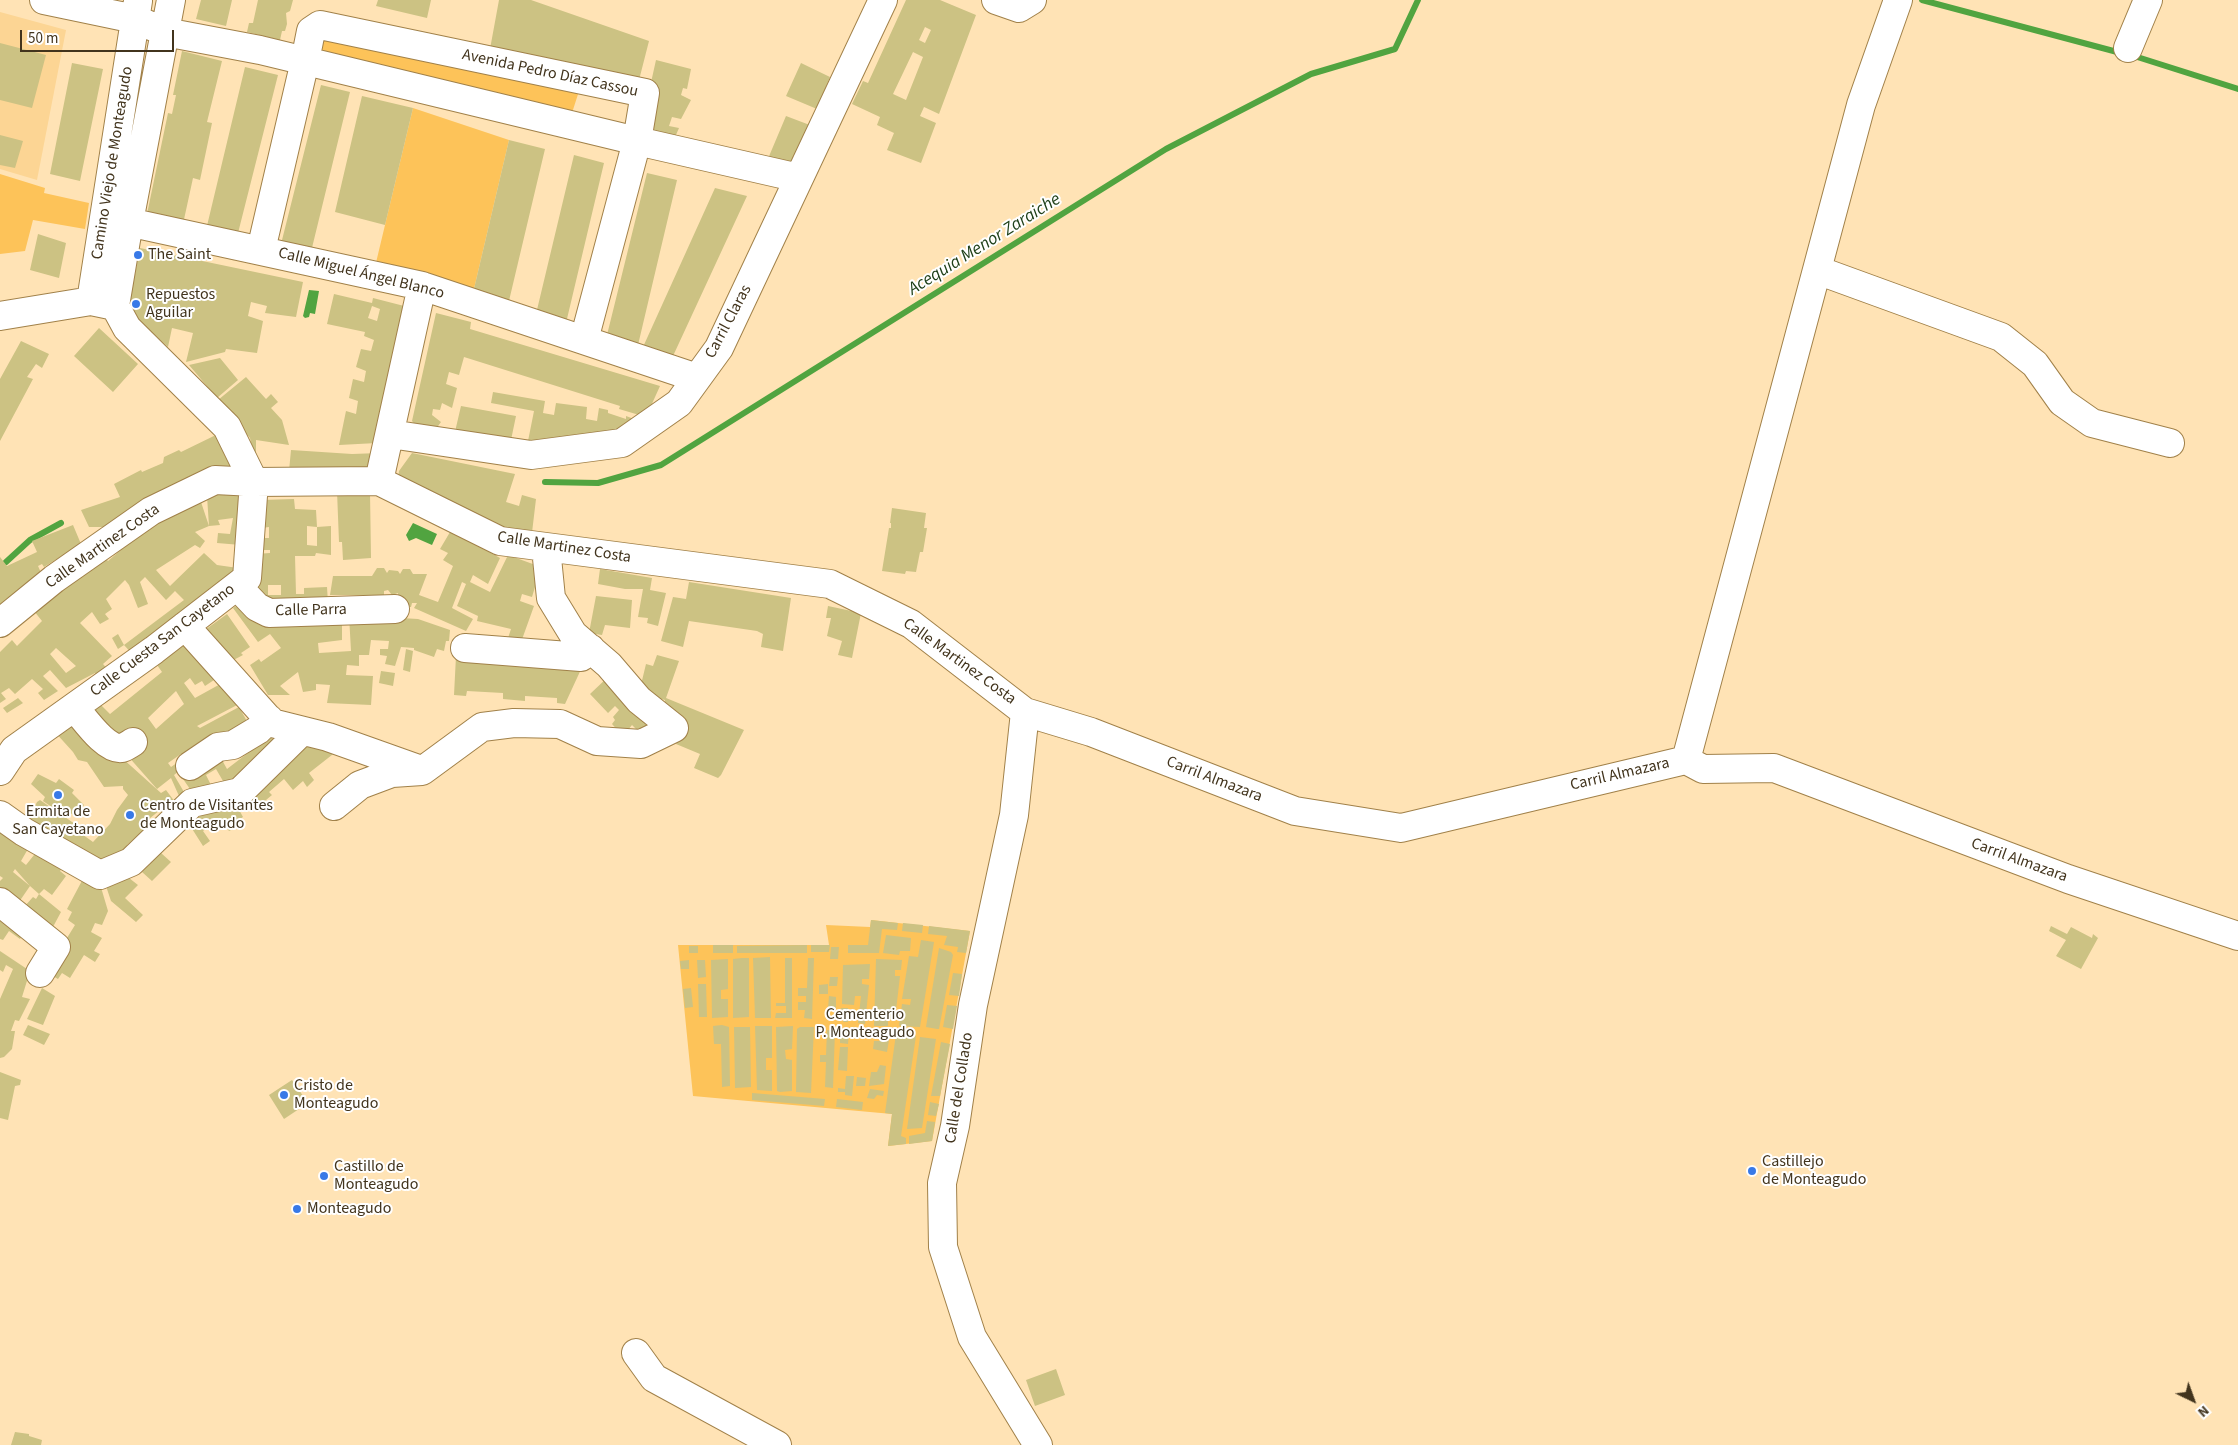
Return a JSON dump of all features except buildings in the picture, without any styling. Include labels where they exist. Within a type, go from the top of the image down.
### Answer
[{"type":"street","points":[[44,0],[137,9],[165,32],[260,50],[799,178]]},
{"type":"street","name":"Camino Viejo de Monteagudo","points":[[117,219],[165,32],[171,0]]},
{"type":"street","name":"Carril Claras","points":[[390,434],[531,455],[622,443],[679,403],[719,348],[884,0]]},
{"type":"street","points":[[996,0],[1019,8],[1032,0]]},
{"type":"street","points":[[1686,760],[1862,104],[1898,0]]},
{"type":"street","points":[[2128,48],[2148,0]]},
{"type":"street","name":"Camino Viejo de Monteagudo","points":[[103,303],[117,219],[137,9]]},
{"type":"street","name":"Avenida Pedro Díaz Cassou","points":[[304,61],[311,31],[320,25],[645,94],[637,141]]},
{"type":"street","points":[[261,250],[304,61]]},
{"type":"street","points":[[584,340],[637,141]]},
{"type":"street","name":"Calle Miguel Ángel Blanco","points":[[117,219],[422,286],[697,378]]},
{"type":"street","points":[[1817,270],[2001,337],[2035,364],[2062,402],[2092,423],[2170,443]]},
{"type":"street","points":[[379,481],[422,286]]},
{"type":"street","points":[[0,316],[103,303],[227,427],[254,482]]},
{"type":"street","name":"Calle Martinez Costa","points":[[0,623],[54,580],[151,511],[215,480],[254,482],[379,481],[500,541],[830,584],[912,624],[1025,712]]},
{"type":"street","name":"Calle Cuesta San Cayetano","points":[[0,771],[14,750],[248,578],[254,482]]},
{"type":"street","points":[[334,806],[360,785],[392,773],[422,771],[482,727],[514,723],[560,724],[597,741],[641,744],[674,728],[639,700],[609,665],[573,634],[551,598],[546,548]]},
{"type":"street","name":"Calle Parra","points":[[237,586],[257,607],[268,613],[395,609]]},
{"type":"street","points":[[185,626],[272,723],[328,737],[422,771]]},
{"type":"street","points":[[464,648],[581,657],[591,649]]},
{"type":"street","points":[[74,707],[105,742],[113,747],[122,748],[133,742]]},
{"type":"street","name":"Carril Almazara","points":[[1025,712],[1091,732],[1295,811],[1400,828],[1686,760],[1703,769],[1774,768],[2068,879],[2238,936]]},
{"type":"street","name":"Calle del Collado","points":[[1025,712],[1014,815],[974,1005],[955,1126],[942,1183],[943,1247],[972,1337],[1038,1445]]},
{"type":"street","points":[[190,766],[218,747],[233,745],[258,730],[269,719]]},
{"type":"street","points":[[0,815],[24,832],[100,875],[131,862],[192,803],[240,792],[302,730]]},
{"type":"street","points":[[0,902],[56,947],[40,973]]},
{"type":"street","points":[[636,1353],[654,1378],[777,1445]]},
{"type":"shaded area","points":[[0,12],[66,30],[37,180],[0,169]]},
{"type":"shaded area","points":[[309,290],[319,291],[315,314],[310,313],[309,317],[305,318],[303,316]]},
{"type":"shaded area","points":[[413,523],[437,534],[432,545],[416,538],[409,541],[406,535]]},
{"type":"green space","points":[[329,35],[580,88],[571,116],[318,56],[321,43]]},
{"type":"green space","points":[[413,108],[509,140],[473,293],[374,271]]},
{"type":"green space","points":[[0,174],[45,188],[44,193],[89,203],[85,229],[33,220],[25,251],[0,254]]},
{"type":"green space","name":"Cementerio P. Monteagudo","points":[[871,920],[970,931],[932,1141],[888,1146],[892,1114],[693,1096],[678,945],[829,945],[826,925],[870,927]]},
{"type":"waterway","name":"Acequia Menor Zaraiche","points":[[545,482],[598,483],[661,465],[1166,149],[1311,74],[1395,49],[1418,0]]},
{"type":"waterway","points":[[1922,0],[2121,53]]},
{"type":"waterway","points":[[2131,55],[2238,89]]},
{"type":"waterway","name":"Acequia Menor Zaraiche","points":[[6,562],[30,540],[61,523]]},
{"type":"place","name":"The Saint","points":[[138,255]]},
{"type":"place","name":"Repuestos Aguilar","points":[[136,304]]},
{"type":"place","name":"Ermita de San Cayetano","points":[[58,795]]},
{"type":"place","name":"Centro de Visitantes de Monteagudo","points":[[130,815]]},
{"type":"place","name":"Cristo de Monteagudo","points":[[284,1095]]},
{"type":"place","name":"Castillejo de Monteagudo","points":[[1752,1171]]},
{"type":"place","name":"Castillo de Monteagudo","points":[[324,1176]]},
{"type":"place","name":"Monteagudo","points":[[297,1209]]}]
